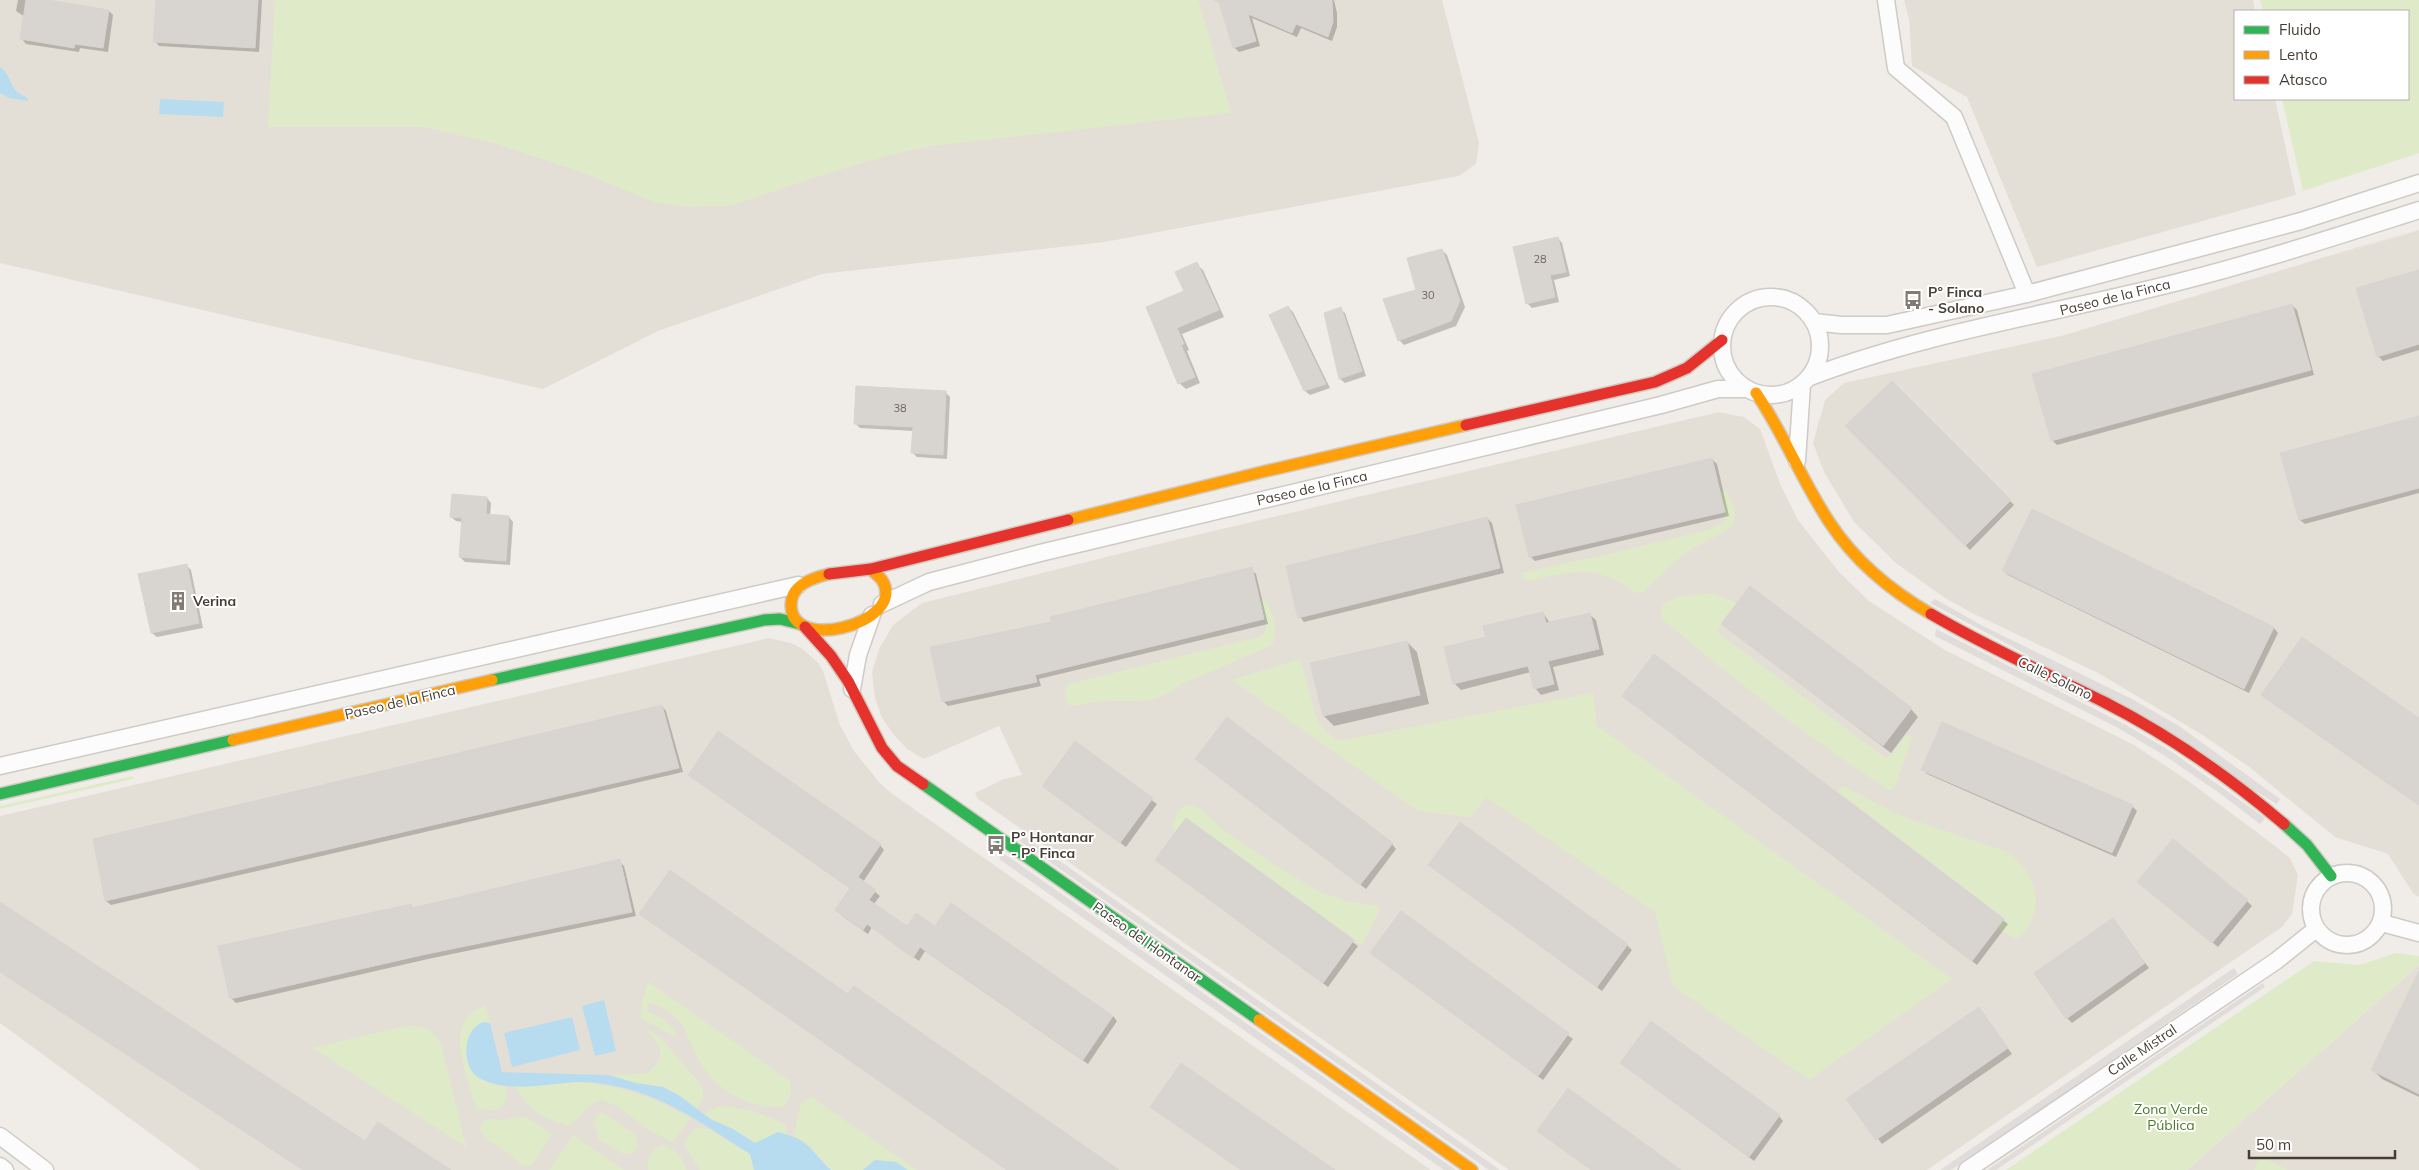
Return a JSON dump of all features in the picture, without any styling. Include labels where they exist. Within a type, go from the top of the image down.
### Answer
[{"type":"street","points":[[1886,0],[1896,68],[1954,117],[2027,294]]},
{"type":"street","name":"Paseo de la Finca","points":[[1814,322],[1841,325],[1886,325],[2027,294],[2301,221],[2419,182]]},
{"type":"street","name":"Paseo de la Finca","points":[[1806,381],[1891,350],[2156,288],[2319,242],[2419,210]]},
{"type":"street","points":[[1797,466],[1806,381],[1819,360],[1820,341],[1814,322],[1797,304],[1774,296],[1749,301],[1730,317],[1722,340],[1723,359],[1732,376],[1751,391],[1780,395],[1806,381]]},
{"type":"street","name":"Paseo de la Finca","points":[[871,569],[1266,471],[1657,381],[1687,368],[1722,340]]},
{"type":"street","name":"Paseo de la Finca","points":[[877,610],[929,582],[1040,553],[1541,434],[1718,388],[1751,391]]},
{"type":"street","name":"Calle Solano","points":[[1751,391],[1778,427],[1827,520],[1855,555],[1898,592],[1955,629],[2106,703],[2184,749],[2244,790],[2304,839],[2319,857],[2331,876]]},
{"type":"street","points":[[852,689],[858,655],[877,610],[886,594],[885,584],[880,575],[871,569],[850,570],[809,580],[798,585],[792,596],[791,606],[802,625],[821,631],[836,630],[855,625],[877,610]]},
{"type":"street","name":"Paseo de la Finca","points":[[0,766],[798,585]]},
{"type":"street","name":"Paseo de la Finca","points":[[0,794],[593,657],[764,620],[780,619],[802,625]]},
{"type":"street","name":"Paseo del Hontanar","points":[[802,625],[831,656],[852,689],[863,715],[883,752],[897,766],[1472,1170]]},
{"type":"street","points":[[2345,873],[2359,875],[2372,882],[2381,894],[2384,908],[2382,923],[2373,936],[2359,944],[2343,946],[2328,941],[2316,929],[2311,915],[2312,900],[2318,886],[2331,876],[2345,873]]},
{"type":"street","points":[[2382,923],[2419,933]]},
{"type":"street","name":"Calle Mistral","points":[[1967,1170],[2276,961],[2316,929]]},
{"type":"street","points":[[0,1136],[45,1170]]},
{"type":"street","points":[[0,1166],[5,1170]]},
{"type":"shaded area","points":[[0,0],[1442,0],[1479,143],[1476,164],[1459,176],[1105,242],[822,274],[658,331],[543,389],[0,263]]},
{"type":"shaded area","points":[[1904,0],[2253,0],[2255,10],[2234,10],[2234,100],[2275,100],[2296,195],[2037,267],[1967,97],[1912,66],[1909,19]]},
{"type":"shaded area","points":[[2419,229],[2331,257],[2419,230],[2419,897],[2413,893],[2388,854],[2335,837],[2248,766],[2201,734],[2098,673],[1974,614],[1945,598],[1897,564],[1854,522],[1824,472],[1813,443],[1825,400],[1844,383],[2061,336]]},
{"type":"shaded area","points":[[1719,412],[1744,417],[1760,429],[1781,486],[1798,520],[1839,572],[1869,601],[1945,650],[2134,745],[2187,780],[2274,845],[2290,858],[2298,875],[2292,914],[2282,927],[1927,1170],[1509,1170],[977,798],[975,793],[1004,779],[1022,775],[999,726],[924,759],[907,749],[882,718],[875,698],[872,672],[879,649],[893,625],[922,603],[1158,544]]},
{"type":"shaded area","points":[[1935,599],[1983,626],[2132,699],[2179,726],[2280,799],[2277,804],[2015,648],[1930,603]]},
{"type":"shaded area","points":[[1936,629],[2126,725],[2172,752],[2265,818],[2260,824],[2218,792],[2162,754],[2118,728],[1935,636]]},
{"type":"shaded area","points":[[769,638],[791,643],[804,650],[819,664],[823,671],[840,725],[854,751],[879,782],[891,793],[1431,1170],[200,1170],[0,1023],[0,816]]},
{"type":"shaded area","points":[[1024,836],[1500,1170],[1489,1170],[1020,841]]},
{"type":"shaded area","points":[[1003,853],[1456,1170],[1444,1170],[999,859]]},
{"type":"shaded area","points":[[2419,965],[2419,1170],[2187,1170]]},
{"type":"shaded area","points":[[2234,968],[2238,974],[1951,1170],[1940,1170]]},
{"type":"shaded area","points":[[2263,983],[2265,987],[1996,1170],[1987,1170]]},
{"type":"green space","points":[[275,0],[1198,0],[1231,113],[930,146],[858,164],[739,203],[726,206],[687,207],[654,202],[581,172],[497,144],[424,127],[268,127]]},
{"type":"green space","points":[[2260,0],[2419,0],[2419,153],[2303,191],[2282,100],[2409,100],[2409,10],[2263,10]]},
{"type":"green space","points":[[1725,491],[1730,498],[1735,513],[1732,526],[1686,553],[1643,592],[1636,593],[1622,583],[1596,573],[1571,572],[1528,581],[1522,578],[1521,573],[1711,529],[1723,523],[1726,516],[1720,493]]},
{"type":"green space","points":[[1715,594],[1737,603],[1717,632],[1884,757],[1890,756],[1907,735],[1912,737],[1895,788],[1889,790],[1796,726],[1661,618],[1661,610],[1672,599],[1690,595]]},
{"type":"green space","points":[[1264,600],[1268,604],[1274,622],[1275,635],[1271,646],[1181,684],[1171,692],[1152,699],[1144,701],[1099,701],[1072,706],[1067,703],[1064,691],[1069,684],[1263,636],[1267,627],[1260,601]]},
{"type":"green space","points":[[1300,659],[1318,723],[1337,741],[1593,693],[1597,726],[1952,979],[1809,1080],[1673,986],[1655,912],[1486,797],[1471,817],[1418,811],[1232,680]]},
{"type":"green space","points":[[133,776],[133,779],[0,809],[0,806]]},
{"type":"green space","points":[[1843,786],[1901,816],[2010,853],[2029,876],[2035,893],[2034,912],[2025,932],[2016,939],[1997,928],[2004,918],[1839,792],[1839,789]]},
{"type":"green space","points":[[1185,805],[1192,805],[1201,809],[1222,829],[1273,864],[1320,892],[1347,901],[1378,906],[1379,911],[1362,945],[1186,818],[1175,834],[1172,827],[1177,814]]},
{"type":"green space","name":"Zona Verde Pública","points":[[2396,953],[2419,956],[2419,965],[2187,1170],[2006,1170],[2314,961],[2359,965]]},
{"type":"green space","points":[[648,982],[790,1081],[791,1092],[784,1107],[769,1107],[743,1100],[721,1086],[702,1065],[682,1025],[666,1009],[648,1003],[647,1011],[660,1017],[676,1031],[676,1036],[641,1018],[642,1002]]},
{"type":"green space","points":[[486,1006],[490,1023],[483,1022],[495,1085],[506,1085],[504,1104],[492,1110],[478,1109],[473,1100],[460,1046],[464,1022],[473,1013]]},
{"type":"green space","points":[[409,1025],[429,1029],[441,1043],[466,1147],[313,1048]]},
{"type":"green space","points":[[645,1028],[662,1039],[700,1084],[703,1097],[697,1109],[680,1096],[663,1087],[636,1083],[609,1075],[648,1073],[655,1067],[659,1061],[660,1050]]},
{"type":"green space","points":[[582,1082],[638,1094],[690,1118],[673,1142],[649,1130],[617,1106],[602,1100],[586,1109],[577,1120],[568,1126],[536,1112],[525,1101],[515,1085]]},
{"type":"green space","points":[[811,1097],[917,1170],[908,1170],[896,1162],[875,1160],[863,1170],[831,1170],[809,1145],[794,1136],[801,1103]]},
{"type":"green space","points":[[722,1106],[747,1110],[771,1118],[786,1126],[786,1134],[778,1132],[755,1143],[733,1129],[704,1115],[714,1108]]},
{"type":"green space","points":[[603,1113],[636,1135],[638,1145],[633,1153],[624,1154],[599,1140],[594,1122],[598,1114]]},
{"type":"green space","points":[[526,1117],[552,1134],[531,1166],[522,1166],[507,1152],[482,1134],[482,1124],[487,1119],[506,1120]]},
{"type":"green space","points":[[695,1128],[709,1129],[750,1154],[754,1170],[700,1170],[685,1146],[687,1138]]},
{"type":"green space","points":[[573,1135],[624,1170],[549,1170]]},
{"type":"green space","points":[[663,1145],[678,1154],[686,1170],[649,1170],[647,1168],[649,1158],[654,1149]]},
{"type":"green space","points":[[2260,1156],[2288,1170],[2254,1170]]},
{"type":"water","points":[[0,67],[6,72],[16,91],[29,101],[9,98],[0,93]]},
{"type":"water","points":[[160,99],[224,102],[223,117],[159,114]]},
{"type":"water","points":[[604,1000],[616,1051],[595,1056],[582,1006]]},
{"type":"water","points":[[572,1017],[580,1050],[512,1067],[504,1033]]},
{"type":"water","points":[[483,1022],[490,1023],[502,1072],[609,1075],[636,1083],[663,1087],[680,1096],[712,1120],[733,1129],[755,1143],[778,1132],[804,1142],[831,1170],[754,1170],[750,1154],[687,1114],[636,1091],[586,1082],[516,1087],[490,1083],[473,1073],[469,1067],[466,1050],[471,1033],[476,1026]]},
{"type":"water","points":[[875,1160],[896,1162],[908,1170],[863,1170]]},
{"type":"building","points":[[26,0],[48,0],[109,10],[103,48],[75,44],[74,48],[20,39]]},
{"type":"building","points":[[156,0],[258,0],[255,48],[153,42]]},
{"type":"building","points":[[1214,0],[1332,0],[1333,22],[1328,37],[1296,24],[1292,33],[1248,14],[1256,41],[1233,48],[1219,2]]},
{"type":"building","points":[[1558,237],[1566,272],[1550,275],[1555,297],[1526,304],[1513,247]]},
{"type":"building","points":[[1442,249],[1460,301],[1451,321],[1398,341],[1383,299],[1416,290],[1407,258]]},
{"type":"building","points":[[1197,262],[1219,310],[1177,328],[1184,344],[1181,345],[1195,377],[1178,384],[1146,307],[1184,291],[1175,272]]},
{"type":"building","points":[[2419,270],[2419,344],[2377,357],[2356,288]]},
{"type":"building","points":[[2292,304],[2311,370],[2051,441],[2032,374]]},
{"type":"building","points":[[1288,306],[1326,384],[1304,391],[1269,315]]},
{"type":"building","points":[[1341,307],[1362,371],[1339,379],[1324,313]]},
{"type":"building","points":[[1892,381],[2011,500],[1965,546],[1845,426]]},
{"type":"building","points":[[856,386],[946,391],[943,455],[911,453],[913,427],[854,424]]},
{"type":"building","points":[[2419,416],[2419,488],[2299,520],[2280,453]]},
{"type":"building","points":[[1712,458],[1725,512],[1529,557],[1516,505]]},
{"type":"building","points":[[452,494],[487,497],[486,514],[509,516],[506,561],[459,557],[462,518],[450,517]]},
{"type":"building","points":[[2032,509],[2274,627],[2244,689],[2002,571]]},
{"type":"building","points":[[1487,517],[1500,568],[1298,618],[1286,566]]},
{"type":"building","name":"Verina","points":[[187,564],[199,623],[151,633],[138,574]]},
{"type":"building","points":[[1252,567],[1264,619],[1035,675],[1037,682],[942,702],[930,647],[1051,622],[1050,617]]},
{"type":"building","points":[[1750,586],[1912,708],[1883,746],[1721,624]]},
{"type":"building","points":[[1543,612],[1546,623],[1590,613],[1599,649],[1548,661],[1554,684],[1534,689],[1528,666],[1453,684],[1444,647],[1486,637],[1483,626]]},
{"type":"building","points":[[2302,637],[2419,718],[2419,805],[2261,695]]},
{"type":"building","points":[[1407,641],[1420,695],[1323,716],[1310,663]]},
{"type":"building","points":[[1654,654],[2004,919],[1972,961],[1622,696]]},
{"type":"building","points":[[662,705],[679,768],[105,901],[93,839]]},
{"type":"building","points":[[1227,717],[1393,843],[1360,885],[1195,759]]},
{"type":"building","points":[[1942,722],[2133,805],[2112,853],[1921,770]]},
{"type":"building","points":[[718,731],[881,844],[858,877],[876,890],[869,900],[907,926],[916,913],[935,926],[951,903],[1113,1016],[1083,1060],[920,947],[913,958],[867,924],[863,930],[835,910],[850,888],[688,775]]},
{"type":"building","points":[[1075,741],[1153,798],[1120,843],[1042,786]]},
{"type":"building","points":[[1186,818],[1354,940],[1323,983],[1155,860]]},
{"type":"building","points":[[1460,822],[1628,944],[1597,987],[1428,865]]},
{"type":"building","points":[[2173,839],[2248,900],[2212,943],[2137,882]]},
{"type":"building","points":[[620,859],[632,912],[422,955],[230,999],[218,946],[411,904],[412,908]]},
{"type":"building","points":[[670,870],[848,994],[854,986],[1119,1170],[1007,1170],[639,914]]},
{"type":"building","points":[[0,902],[365,1141],[378,1122],[451,1170],[303,1170],[0,972]]},
{"type":"building","points":[[1401,911],[1569,1033],[1538,1076],[1370,953]]},
{"type":"building","points":[[2113,918],[2145,963],[2066,1019],[2034,973]]},
{"type":"building","points":[[2419,971],[2419,1094],[2371,1070]]},
{"type":"building","points":[[1979,1007],[2008,1048],[1876,1140],[1846,1099]]},
{"type":"building","points":[[1651,1021],[1780,1115],[1749,1157],[1620,1063]]},
{"type":"building","points":[[1181,1063],[1335,1170],[1241,1170],[1150,1107]]},
{"type":"building","points":[[1568,1088],[1681,1170],[1591,1170],[1537,1131]]},
{"type":"traffic: fast","points":[[492,680],[764,620],[780,619],[800,624]]},
{"type":"traffic: fast","points":[[0,794],[233,740]]},
{"type":"traffic: fast","points":[[923,784],[1259,1020]]},
{"type":"traffic: fast","points":[[2284,824],[2307,845],[2331,876]]},
{"type":"traffic: slow","points":[[1756,393],[1820,507],[1840,537],[1875,574],[1931,614]]},
{"type":"traffic: slow","points":[[1068,520],[1266,471],[1466,425]]},
{"type":"traffic: slow","points":[[829,574],[807,582],[794,593],[792,598],[793,616],[805,626],[822,630],[843,628],[862,621],[878,610],[886,596],[882,580],[871,569]]},
{"type":"traffic: slow","points":[[233,740],[492,680]]},
{"type":"traffic: slow","points":[[1259,1020],[1472,1170]]},
{"type":"traffic: jam","points":[[1466,425],[1655,382],[1687,368],[1722,340]]},
{"type":"traffic: jam","points":[[829,574],[871,569],[1068,520]]},
{"type":"traffic: jam","points":[[1931,614],[1995,649],[2104,702],[2152,728],[2220,773],[2284,824]]},
{"type":"traffic: jam","points":[[805,627],[831,656],[848,681],[882,748],[897,766],[923,784]]},
{"type":"place","name":"Pº Finca - Solano","points":[[1913,300]]},
{"type":"place","name":"Verina","points":[[178,601]]},
{"type":"place","name":"Pº Hontanar - Pº Finca","points":[[996,845]]}]
